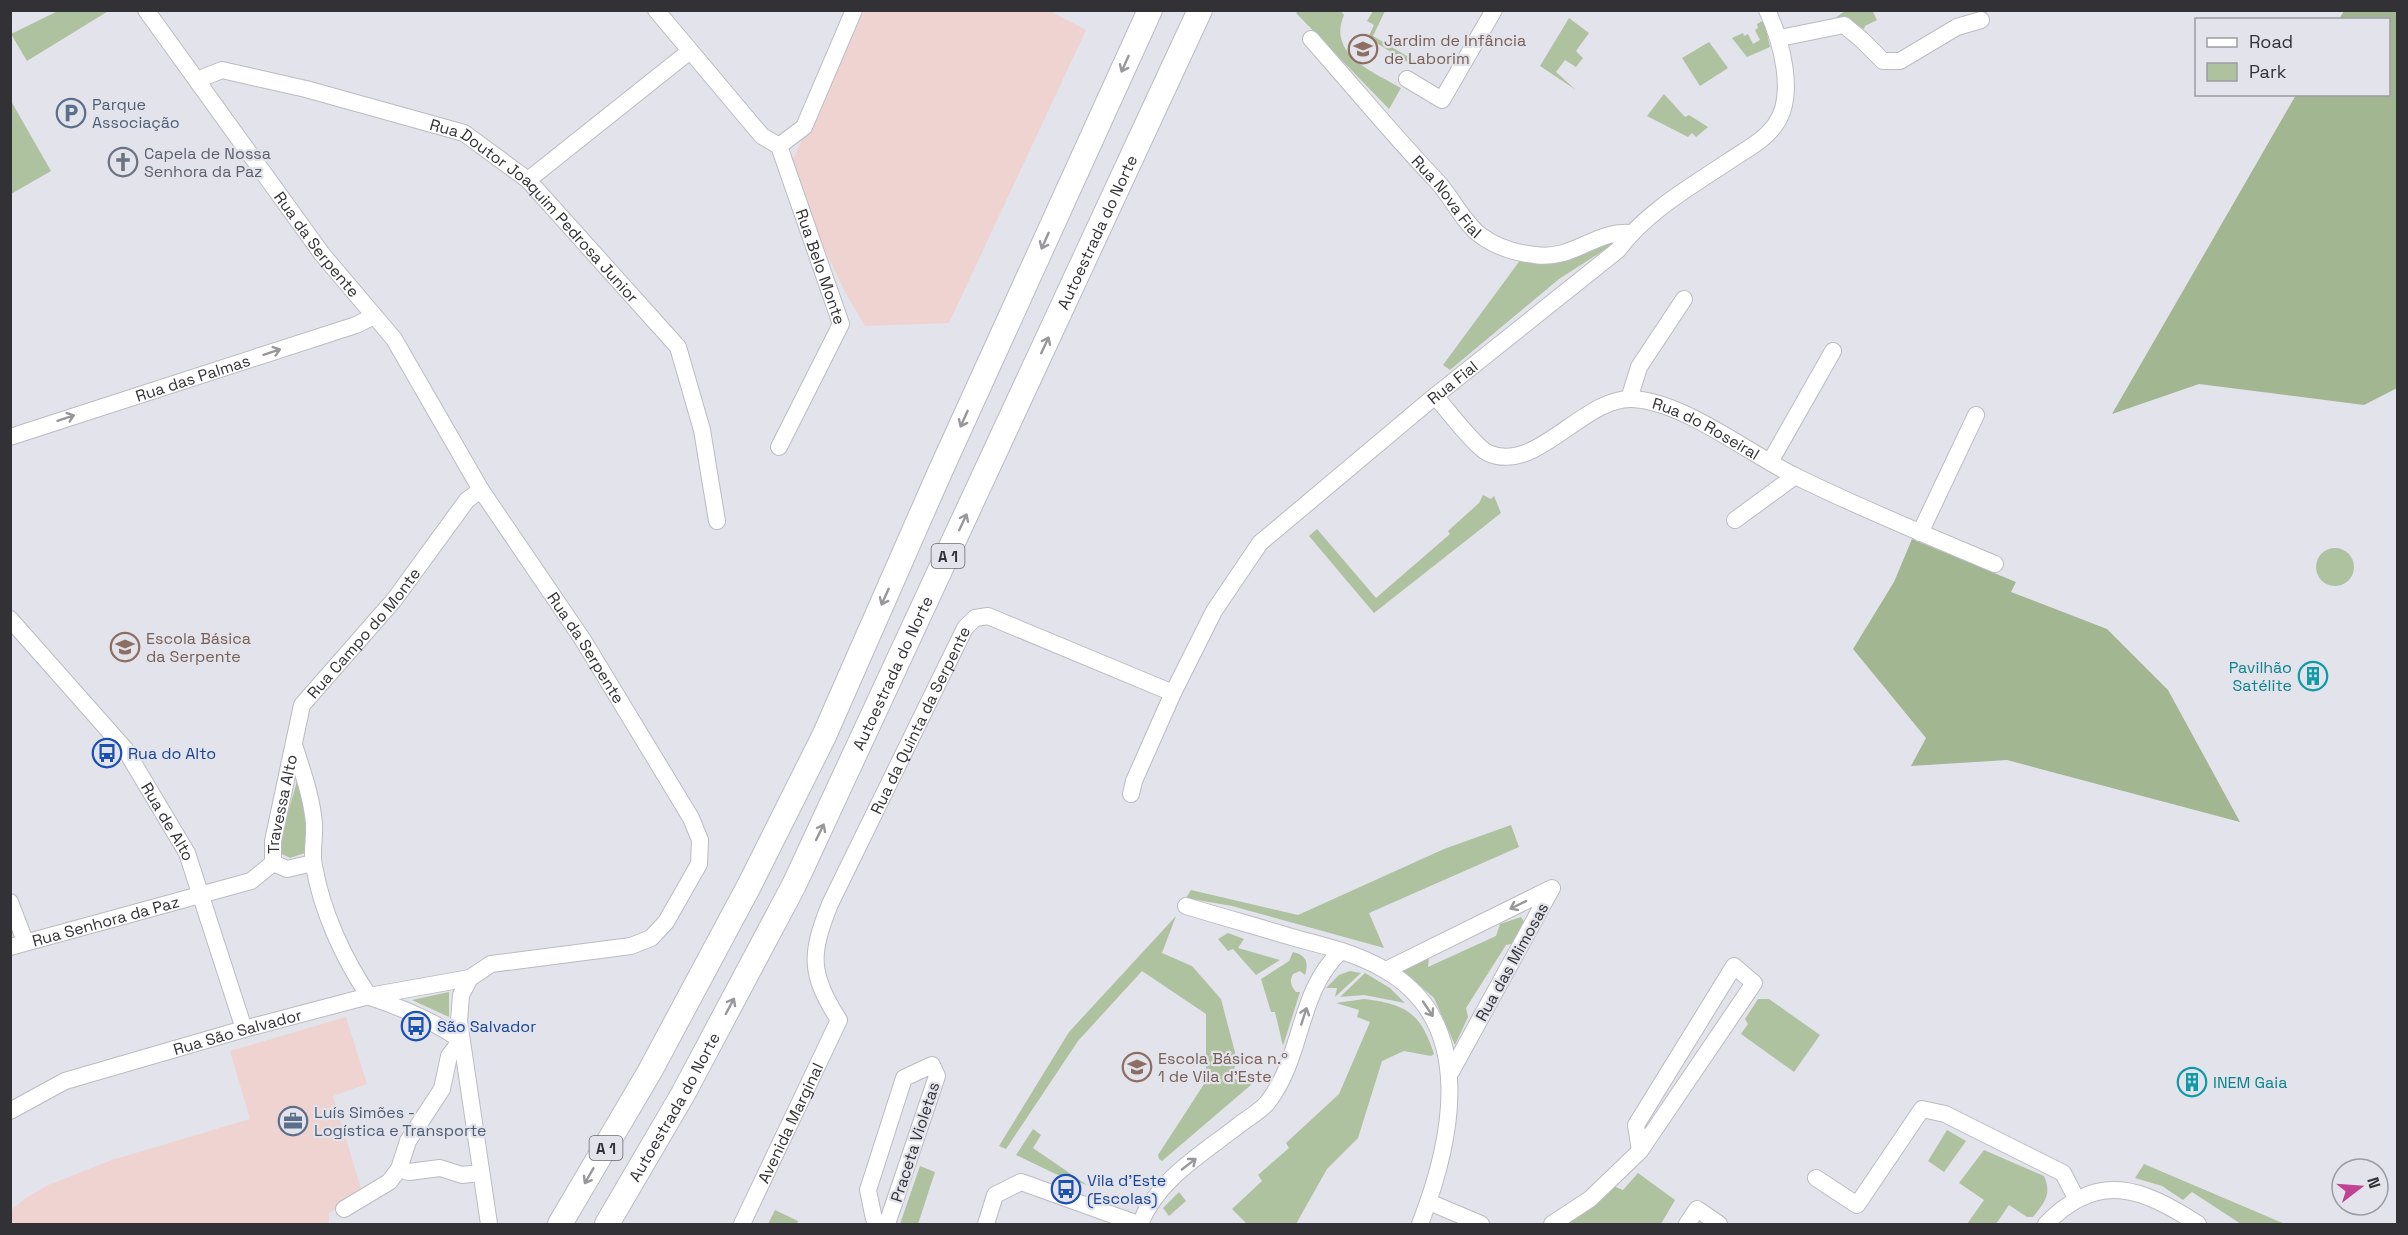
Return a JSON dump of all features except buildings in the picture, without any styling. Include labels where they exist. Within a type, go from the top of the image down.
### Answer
[{"type":"highway","name":"A 1","points":[[560,1224],[650,1071],[749,886],[824,736],[939,474],[1150,10]]},
{"type":"highway","name":"Autoestrada do Norte","points":[[607,1224],[683,1094],[804,864],[1200,10]]},
{"type":"street","name":"Rua da Serpente","points":[[146,10],[322,254],[394,339],[481,490],[583,640],[692,818],[700,840],[699,864],[666,922],[651,938],[631,946],[491,964],[470,978]]},
{"type":"street","points":[[656,10],[762,136],[779,146],[804,128],[855,10]]},
{"type":"street","points":[[1407,79],[1442,100],[1494,10]]},
{"type":"street","name":"Rua Fial","points":[[1131,794],[1134,781],[1173,693],[1214,611],[1260,543],[1435,396],[1618,250],[1630,233],[1677,195],[1760,141],[1776,124],[1784,101],[1780,38],[1767,10]]},
{"type":"street","points":[[1780,38],[1844,25],[1883,61],[1900,61],[1957,27],[1981,20]]},
{"type":"street","name":"Rua Nova Fial","points":[[1311,39],[1385,120],[1416,161],[1435,179],[1479,234],[1506,249],[1537,256],[1566,254],[1615,232],[1630,233]]},
{"type":"street","points":[[528,180],[690,51]]},
{"type":"street","name":"Rua Doutor Joaquim Pedrosa Junior","points":[[196,80],[222,70],[306,89],[464,133],[528,180],[678,347],[702,430],[717,521]]},
{"type":"street","name":"Rua Belo Monte","points":[[779,146],[841,324],[779,447]]},
{"type":"street","points":[[1629,399],[1639,367],[1684,299]]},
{"type":"street","name":"Rua das Palmas","points":[[10,437],[356,325],[374,316]]},
{"type":"street","points":[[1770,462],[1833,351]]},
{"type":"street","name":"Rua do Roseiral","points":[[1435,396],[1486,452],[1505,457],[1524,454],[1604,406],[1629,399],[1662,403],[1795,476],[1920,533],[1995,564]]},
{"type":"street","points":[[1920,533],[1976,415]]},
{"type":"street","points":[[1736,520],[1795,476]]},
{"type":"street","name":"Rua Campo do Monte","points":[[369,996],[356,976],[322,903],[313,862],[314,824],[306,782],[294,746],[302,705],[394,600],[467,500],[481,490]]},
{"type":"street","name":"Rua da Quinta da Serpente","points":[[839,1020],[823,996],[814,966],[816,939],[830,904],[965,628],[975,618],[988,616],[1173,693]]},
{"type":"street","name":"Rua de Alto","points":[[10,619],[125,749],[187,853],[199,896],[244,1029]]},
{"type":"street","name":"Travessa Alto","points":[[273,863],[273,841],[294,746]]},
{"type":"street","name":"Travessa Alto","points":[[273,863],[287,868],[313,862]]},
{"type":"street","name":"Travessa Alto","points":[[199,896],[251,881],[273,863]]},
{"type":"street","name":"Rua das Mimosas","points":[[1386,970],[1552,888],[1451,1072]]},
{"type":"street","name":"Rua Senhora da Paz","points":[[18,944],[199,896]]},
{"type":"street","points":[[10,902],[18,944]]},
{"type":"street","name":"Rua das Mimosas","points":[[1186,906],[1341,951],[1386,970],[1418,994],[1438,1024],[1451,1072],[1447,1129],[1429,1202],[1420,1224]]},
{"type":"street","points":[[986,1224],[995,1195],[1021,1182],[1139,1224],[1168,1180],[1267,1104],[1289,1069],[1305,1010],[1325,966],[1341,951]]},
{"type":"street","points":[[1552,1224],[1590,1199],[1640,1151],[1754,982],[1734,966],[1636,1125],[1640,1151]]},
{"type":"street","points":[[470,978],[461,995],[461,1040],[489,1224]]},
{"type":"street","name":"Rua São Salvador","points":[[10,1111],[65,1081],[244,1029],[369,996],[470,978]]},
{"type":"street","points":[[369,996],[436,1023],[461,1040]]},
{"type":"street","name":"Avenida Marginal","points":[[742,1224],[839,1020]]},
{"type":"street","points":[[344,1209],[389,1182],[399,1169],[408,1141],[442,1089],[449,1056],[461,1040]]},
{"type":"street","name":"Praceta Violetas","points":[[880,1224],[874,1219],[868,1190],[904,1078],[932,1065],[937,1076],[887,1224]]},
{"type":"street","points":[[1816,1178],[1857,1205],[1922,1109],[1946,1114],[2063,1173],[2076,1198]]},
{"type":"street","points":[[399,1169],[409,1172],[440,1168],[462,1175],[480,1173]]},
{"type":"street","points":[[2046,1224],[2076,1198],[2099,1190],[2121,1189],[2154,1199],[2198,1224]]},
{"type":"street","points":[[1429,1202],[1481,1224]]},
{"type":"street","points":[[1687,1224],[1697,1209],[1719,1224]]},
{"type":"shaded area","points":[[864,11],[1050,11],[1086,30],[949,323],[865,326],[845,292],[787,171]]},
{"type":"shaded area","name":"Luís Simões - Logística e Transporte","points":[[346,1017],[367,1084],[333,1096],[363,1195],[329,1213],[329,1224],[11,1224],[10,1211],[48,1185],[112,1160],[250,1119],[230,1051]]},
{"type":"green space","points":[[110,10],[27,61],[11,34],[58,11]]},
{"type":"green space","points":[[1872,10],[1877,20],[1865,26],[1864,29],[1845,19],[1834,19],[1845,11]]},
{"type":"green space","points":[[1298,11],[1341,11],[1344,15],[1340,29],[1347,51],[1367,68],[1401,88],[1389,109],[1296,13]]},
{"type":"green space","points":[[1373,11],[1385,11],[1373,36],[1417,62],[1414,66],[1368,38],[1374,25],[1367,21]]},
{"type":"green space","points":[[2344,11],[2397,11],[2397,388],[2364,405],[2199,384],[2112,414],[2295,96],[2390,96],[2390,18],[2340,18]]},
{"type":"green space","points":[[1569,18],[1589,33],[1576,51],[1583,58],[1576,67],[1565,60],[1556,72],[1576,90],[1540,66]]},
{"type":"green space","points":[[1764,20],[1770,47],[1747,57],[1732,38],[1743,33],[1744,36],[1748,34],[1753,44],[1760,40],[1755,30],[1758,28],[1757,24]]},
{"type":"green space","points":[[1709,42],[1728,68],[1700,86],[1682,58]]},
{"type":"green space","points":[[1664,94],[1685,117],[1689,115],[1708,127],[1696,137],[1692,133],[1688,137],[1647,116]]},
{"type":"green space","points":[[11,101],[51,171],[10,194]]},
{"type":"green space","points":[[1614,241],[1612,245],[1559,279],[1450,370],[1443,365],[1521,259],[1547,261],[1569,258]]},
{"type":"green space","points":[[1483,495],[1491,499],[1494,496],[1501,513],[1374,613],[1309,536],[1317,529],[1376,598],[1450,534],[1448,531],[1479,503]]},
{"type":"green space","points":[[1912,539],[2016,582],[2011,592],[2107,629],[2168,690],[2240,822],[2007,760],[1911,766],[1926,738],[1853,649],[1894,582]]},
{"type":"green space","points":[[2335,548],[2348,554],[2354,567],[2348,580],[2335,586],[2322,580],[2316,567],[2322,554]]},
{"type":"green space","points":[[299,774],[305,801],[305,853],[290,858],[282,854],[279,844]]},
{"type":"green space","points":[[1511,825],[1519,847],[1369,913],[1384,948],[1232,906],[1186,898],[1191,890],[1298,915],[1444,849]]},
{"type":"green space","points":[[1176,916],[1162,953],[1192,966],[1221,999],[1237,1060],[1231,1078],[1252,1084],[1162,1161],[1159,1159],[1158,1155],[1206,1081],[1206,1014],[1142,971],[1078,1041],[1006,1149],[999,1146],[1069,1032]]},
{"type":"green space","points":[[1521,917],[1526,925],[1516,943],[1506,945],[1466,1008],[1468,1017],[1455,1045],[1434,998],[1402,970],[1429,957],[1428,967],[1496,936],[1500,924]]},
{"type":"green space","points":[[1228,933],[1244,939],[1238,948],[1280,960],[1256,975],[1233,949],[1228,951],[1218,939]]},
{"type":"green space","points":[[1293,952],[1304,957],[1307,966],[1305,975],[1300,971],[1292,977],[1293,988],[1296,992],[1300,992],[1283,1046],[1275,1012],[1271,1012],[1261,979],[1289,961]]},
{"type":"green space","points":[[1350,971],[1361,973],[1335,997],[1337,988],[1326,988],[1339,975]]},
{"type":"green space","points":[[1365,973],[1390,988],[1405,1003],[1364,995],[1340,997]]},
{"type":"green space","points":[[449,992],[449,1017],[412,1000]]},
{"type":"green space","points":[[1364,999],[1391,1004],[1410,1013],[1423,1029],[1434,1054],[1431,1056],[1404,1051],[1382,1061],[1358,1138],[1327,1169],[1296,1224],[1247,1224],[1232,1209],[1262,1181],[1258,1175],[1289,1148],[1286,1143],[1339,1094],[1370,1022],[1357,1017],[1359,1010],[1336,1003]]},
{"type":"green space","points":[[1758,999],[1769,999],[1820,1035],[1794,1072],[1741,1034],[1748,1024],[1745,1019]]},
{"type":"green space","points":[[1033,1129],[1041,1135],[1033,1148],[1087,1185],[1060,1176],[1016,1155]]},
{"type":"green space","points":[[1947,1130],[1966,1141],[1944,1172],[1928,1161]]},
{"type":"green space","points":[[1984,1150],[2044,1176],[2047,1188],[2046,1198],[2033,1217],[2027,1217],[2009,1205],[1996,1224],[1967,1224],[1984,1200],[1959,1183]]},
{"type":"green space","points":[[2144,1164],[2285,1224],[2241,1224],[2192,1192],[2183,1200],[2162,1186],[2135,1178]]},
{"type":"green space","points":[[920,1166],[935,1172],[918,1224],[900,1224]]},
{"type":"green space","points":[[1638,1173],[1675,1200],[1661,1224],[1568,1223],[1613,1186],[1623,1190]]},
{"type":"green space","points":[[1179,1192],[1186,1201],[1169,1216],[1163,1208]]},
{"type":"green space","points":[[775,1210],[798,1221],[797,1224],[768,1224]]},
{"type":"place","name":"Jardim de Infância de Laborim","points":[[1363,49]]},
{"type":"place","name":"Parque Associação","points":[[71,113]]},
{"type":"place","name":"Capela de Nossa Senhora da Paz","points":[[123,162]]},
{"type":"place","name":"Escola Básica da Serpente","points":[[125,647]]},
{"type":"place","name":"Pavilhão Satélite","points":[[2313,676]]},
{"type":"place","name":"Rua do Alto","points":[[107,753]]},
{"type":"place","name":"São Salvador","points":[[416,1026]]},
{"type":"place","name":"Escola Básica n.º 1 de Vila d'Este","points":[[1137,1067]]},
{"type":"place","name":"INEM Gaia","points":[[2192,1082]]},
{"type":"place","name":"Luís Simões - Logística e Transporte","points":[[293,1121]]},
{"type":"place","name":"Vila d'Este (Escolas)","points":[[1066,1189]]}]
